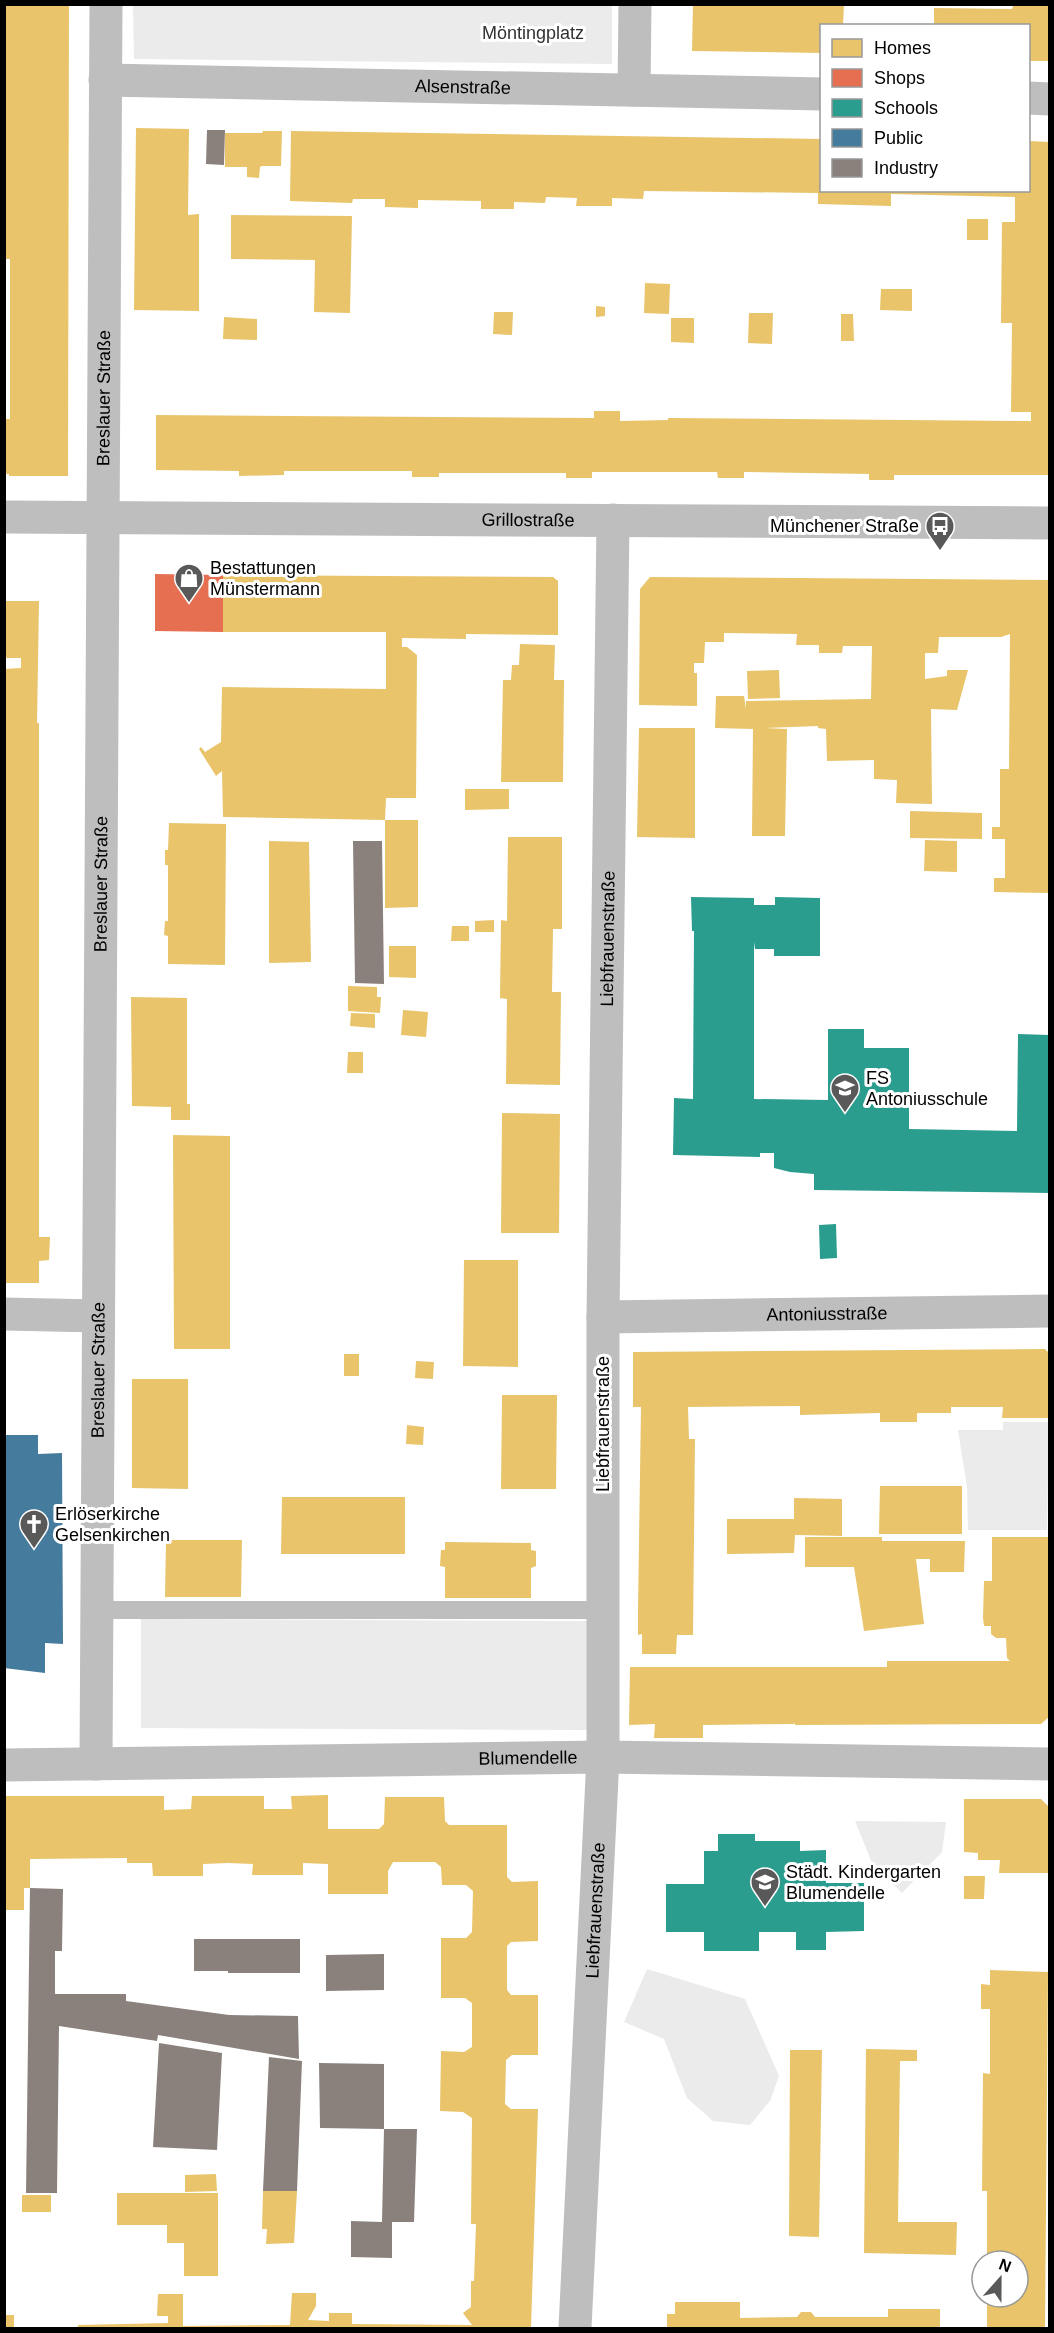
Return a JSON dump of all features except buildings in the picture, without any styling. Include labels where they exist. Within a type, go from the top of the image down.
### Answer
[{"type":"street","name":"Breslauer Straße","points":[[96,1764],[106,4]]},
{"type":"street","points":[[634,90],[635,4]]},
{"type":"street","name":"Alsenstraße","points":[[105,80],[820,94]]},
{"type":"street","points":[[1030,98],[1050,99]]},
{"type":"street","name":"Grillostraße","points":[[4,517],[1050,523]]},
{"type":"street","name":"Liebfrauenstraße","points":[[575,2328],[603,1757],[603,1317],[613,520]]},
{"type":"street","name":"Antoniusstraße","points":[[603,1317],[1050,1311]]},
{"type":"street","points":[[4,1314],[98,1317]]},
{"type":"street","name":"Blumendelle","points":[[4,1765],[603,1757],[1050,1764]]},
{"type":"lane","points":[[97,1610],[603,1610]]},
{"type":"green space","name":"Möntingplatz","points":[[133,5],[612,5],[612,64],[134,59]]},
{"type":"green space","points":[[1003,1422],[1049,1422],[1047,1530],[968,1530],[967,1487],[958,1430],[1003,1430]]},
{"type":"green space","points":[[141,1619],[589,1621],[589,1730],[141,1728]]},
{"type":"green space","points":[[855,1821],[946,1822],[942,1852],[902,1893],[872,1863]]},
{"type":"green space","points":[[647,1969],[745,1999],[779,2076],[770,2101],[750,2125],[713,2121],[687,2098],[664,2039],[624,2022]]},
{"type":"place","name":"Münchener Straße","points":[[940,552]]},
{"type":"place","name":"Bestattungen Münstermann","points":[[189,604]]},
{"type":"place","name":"FS Antoniusschule","points":[[845,1114]]},
{"type":"place","name":"Erlöserkirche Gelsenkirchen","points":[[34,1550]]},
{"type":"place","name":"Städt. Kindergarten Blumendelle","points":[[765,1908]]}]
